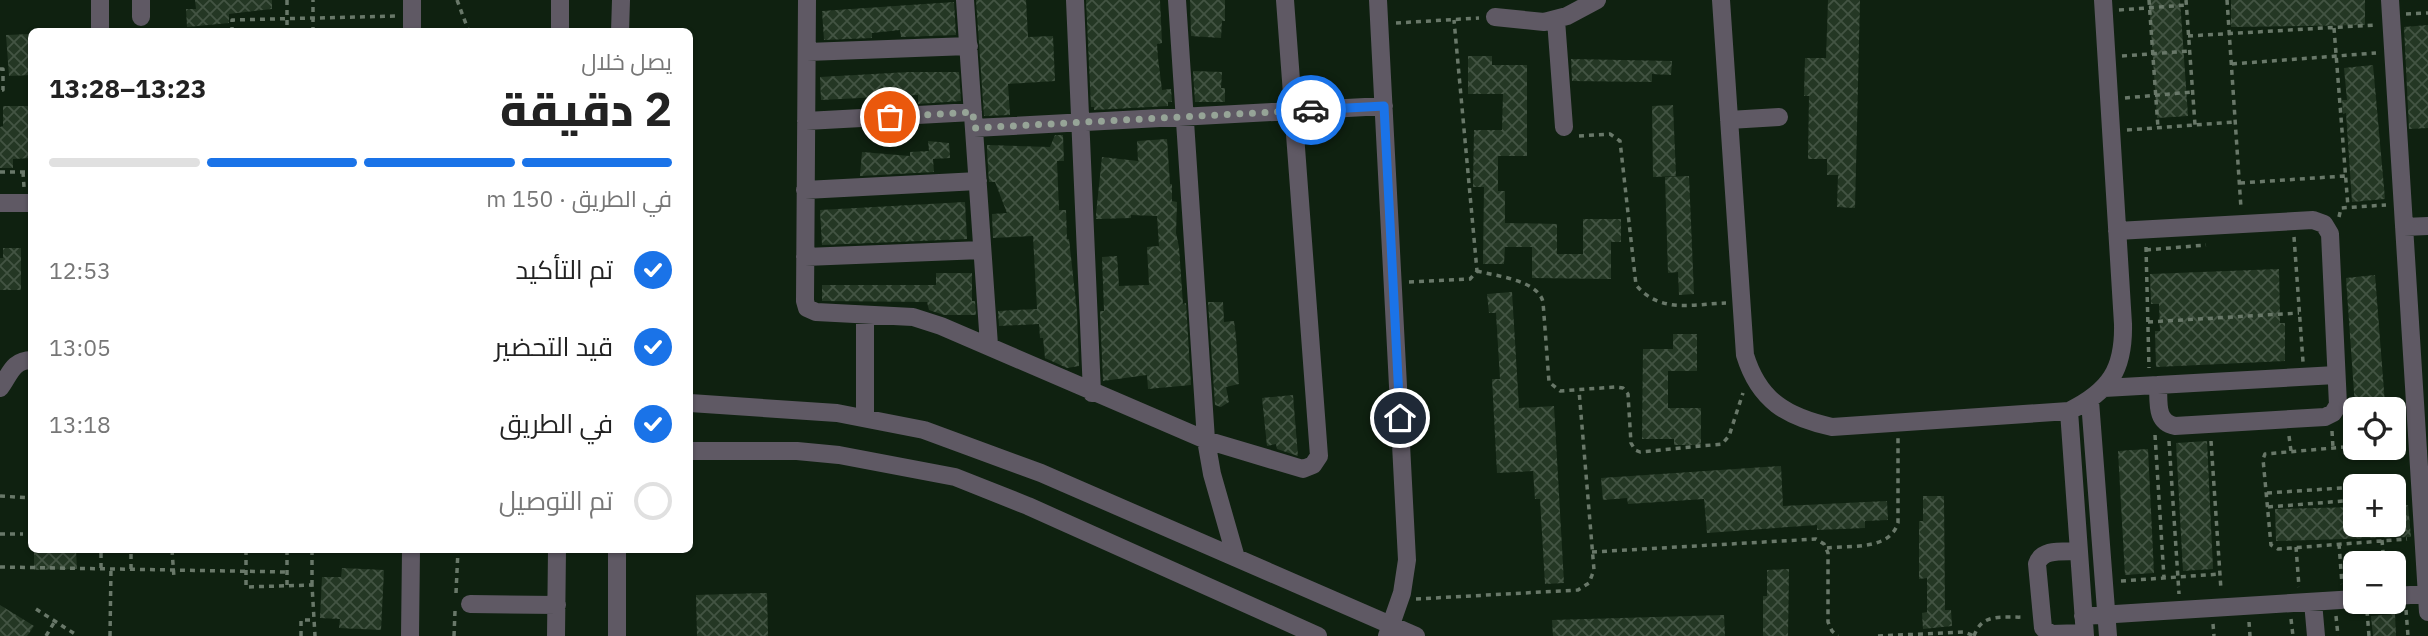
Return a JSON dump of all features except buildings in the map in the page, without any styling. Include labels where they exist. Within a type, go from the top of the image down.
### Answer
[{"type":"street","points":[[100,0],[100,28]]},
{"type":"street","points":[[560,0],[560,28]]},
{"type":"street","points":[[620,28],[621,0]]},
{"type":"street","points":[[807,0],[804,301],[807,308],[816,312],[913,317],[989,345],[1092,393],[1206,440],[1303,469],[1314,465],[1319,456],[1285,0]]},
{"type":"street","points":[[965,0],[989,345]]},
{"type":"street","points":[[1075,0],[1092,393]]},
{"type":"street","points":[[1178,0],[1206,440],[1212,474],[1236,558]]},
{"type":"street","points":[[1378,0],[1407,560],[1400,600],[1390,631]]},
{"type":"street","points":[[1495,18],[1544,22],[1556,20],[1597,0]]},
{"type":"street","points":[[1721,0],[1745,355],[1750,372],[1777,405],[1802,420],[1832,426],[2069,411],[2090,401],[2104,388],[2117,369],[2123,347],[2103,6]]},
{"type":"street","points":[[2390,0],[2427,603],[2406,598]]},
{"type":"street","points":[[1556,20],[1564,127]]},
{"type":"street","points":[[807,52],[969,46]]},
{"type":"street","points":[[806,121],[1081,122],[1384,106]]},
{"type":"street","points":[[1729,120],[1779,117]]},
{"type":"street","points":[[806,190],[978,181]]},
{"type":"street","points":[[0,203],[28,203]]},
{"type":"street","points":[[2117,231],[2313,220],[2324,224],[2330,234],[2338,405],[2333,413],[2325,417],[2175,426],[2164,420],[2156,379]]},
{"type":"street","points":[[2404,227],[2428,226]]},
{"type":"street","points":[[805,257],[982,250]]},
{"type":"street","points":[[865,315],[865,418]]},
{"type":"street","points":[[0,388],[14,365],[28,360]]},
{"type":"street","points":[[2104,388],[2156,379],[2336,375]]},
{"type":"street","points":[[2090,401],[2108,636]]},
{"type":"street","points":[[693,403],[837,413],[924,430],[1028,468],[1236,558],[1390,631],[1416,636]]},
{"type":"street","points":[[2069,411],[2084,628]]},
{"type":"street","points":[[693,451],[797,451],[839,455],[955,477],[1028,506],[1318,636]]},
{"type":"street","points":[[2079,551],[2045,553],[2039,557],[2037,564],[2041,625],[2048,633],[2084,628],[2106,615],[2343,599]]},
{"type":"street","points":[[410,636],[411,553]]},
{"type":"street","points":[[556,636],[557,553]]},
{"type":"street","points":[[617,553],[617,636]]},
{"type":"street","points":[[2306,602],[2316,636]]},
{"type":"street","points":[[470,604],[557,605]]},
{"type":"path","points":[[287,0],[287,28]]},
{"type":"path","points":[[313,0],[313,28]]},
{"type":"path","points":[[457,0],[468,28]]},
{"type":"path","points":[[2149,0],[2158,128]]},
{"type":"path","points":[[2227,0],[2242,224]]},
{"type":"path","points":[[2103,6],[2149,8],[2186,2],[2194,125]]},
{"type":"path","points":[[232,28],[232,20],[412,16]]},
{"type":"path","points":[[1380,24],[1495,18]]},
{"type":"path","points":[[1393,283],[1470,279],[1477,271],[1454,20]]},
{"type":"path","points":[[2188,36],[2392,24]]},
{"type":"path","points":[[2334,27],[2348,207]]},
{"type":"path","points":[[2106,57],[2189,51]]},
{"type":"path","points":[[2232,64],[2393,52]]},
{"type":"path","points":[[0,69],[3,69],[3,90],[0,90]]},
{"type":"path","points":[[2109,99],[2192,92]]},
{"type":"path","points":[[2111,131],[2235,122]]},
{"type":"path","points":[[1564,127],[1567,133],[1573,136],[1610,134],[1620,141],[1636,285],[1645,295],[1656,302],[1669,305],[1741,302]]},
{"type":"path","points":[[0,172],[28,172]]},
{"type":"path","points":[[2240,183],[2345,176]]},
{"type":"path","points":[[2340,224],[2341,208],[2403,204]]},
{"type":"path","points":[[2293,221],[2302,362],[2298,366]]},
{"type":"path","points":[[2145,230],[2150,370],[2156,379]]},
{"type":"path","points":[[1477,271],[1531,285],[1540,292],[1544,302],[1549,382],[1560,391],[1615,387],[1626,391],[1629,394],[1632,443],[1635,450],[1640,452],[1717,446],[1725,442],[1750,372]]},
{"type":"path","points":[[2148,322],[2299,313]]},
{"type":"path","points":[[1400,600],[1578,590],[1589,583],[1592,576],[1592,552],[1579,390]]},
{"type":"path","points":[[2406,406],[2415,405]]},
{"type":"path","points":[[2164,420],[2180,610]]},
{"type":"path","points":[[2164,420],[2155,431],[2164,578]]},
{"type":"path","points":[[1827,548],[1881,542],[1892,536],[1896,530],[1898,422]]},
{"type":"path","points":[[2210,424],[2222,607]]},
{"type":"path","points":[[2343,447],[2265,454],[2263,459],[2271,545],[2278,549],[2423,537]]},
{"type":"path","points":[[2406,483],[2420,482]]},
{"type":"path","points":[[2267,493],[2343,487]]},
{"type":"path","points":[[0,496],[28,498]]},
{"type":"path","points":[[2268,507],[2343,501]]},
{"type":"path","points":[[0,534],[23,534]]},
{"type":"path","points":[[1592,552],[1811,538],[1820,541],[1827,548],[1829,622],[1832,631],[1838,636]]},
{"type":"path","points":[[2382,540],[2383,551]]},
{"type":"path","points":[[2339,544],[2343,566]]},
{"type":"path","points":[[2296,548],[2306,602]]},
{"type":"path","points":[[101,553],[101,568]]},
{"type":"path","points":[[131,553],[131,569]]},
{"type":"path","points":[[172,553],[174,578]]},
{"type":"path","points":[[246,553],[246,587],[313,585]]},
{"type":"path","points":[[287,553],[287,586]]},
{"type":"path","points":[[312,553],[315,636]]},
{"type":"path","points":[[0,567],[287,572]]},
{"type":"path","points":[[110,636],[111,568]]},
{"type":"path","points":[[2104,582],[2220,574]]},
{"type":"path","points":[[36,609],[78,636]]},
{"type":"path","points":[[2368,614],[2369,636]]},
{"type":"path","points":[[2403,614],[2408,636]]},
{"type":"path","points":[[1878,636],[1964,632],[1974,636],[1977,626],[1986,619],[2041,617]]},
{"type":"path","points":[[301,636],[301,620],[314,620]]},
{"type":"path","points":[[46,636],[55,621]]},
{"type":"way so far","points":[[890,117],[973,112],[974,128],[1311,110]]},
{"type":"route","points":[[1311,110],[1384,106],[1400,418]]}]
